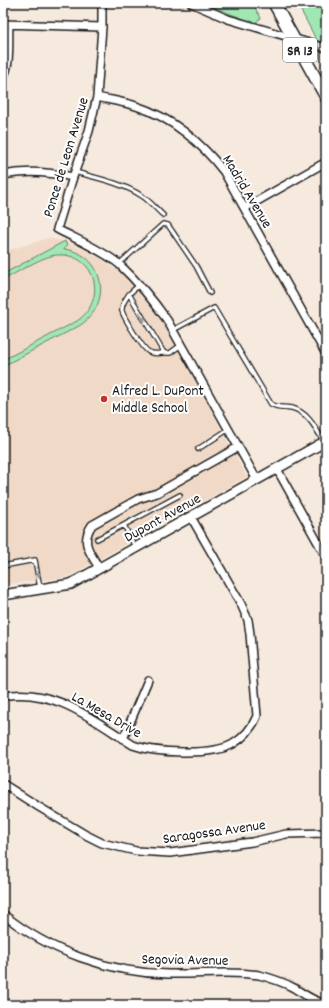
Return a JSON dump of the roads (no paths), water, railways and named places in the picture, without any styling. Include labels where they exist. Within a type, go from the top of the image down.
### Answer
[{"type":"main road","name":"SR 13","points":[[274,3],[326,97]]},
{"type":"street","name":"Ponce de Leon Avenue","points":[[102,3],[102,27],[97,97],[89,131],[57,229],[119,265],[151,296],[173,330],[257,480]]},
{"type":"street","points":[[191,3],[228,19],[294,40],[326,48]]},
{"type":"street","points":[[3,76],[7,66],[6,24],[102,27]]},
{"type":"street","name":"Madrid Avenue","points":[[97,97],[136,106],[153,113],[197,141],[212,155],[224,172],[245,208],[326,354]]},
{"type":"street","points":[[245,208],[326,162]]},
{"type":"street","points":[[3,175],[30,171],[74,174]]},
{"type":"street","name":"Dupont Avenue","points":[[3,595],[71,584],[325,442]]},
{"type":"street","points":[[99,568],[88,548],[86,540],[87,532],[92,525],[138,499],[157,493],[238,447]]},
{"type":"street","points":[[277,469],[326,557]]},
{"type":"street","name":"La Mesa Drive","points":[[3,696],[16,695],[49,698],[73,708],[133,745],[143,749],[177,752],[224,748],[234,744],[252,728],[257,716],[248,620],[191,517]]},
{"type":"street","points":[[123,739],[148,680]]},
{"type":"street","name":"Saragossa Avenue","points":[[3,784],[86,835],[102,843],[136,851],[170,853],[252,842],[286,834],[326,833]]},
{"type":"street","name":"Segovia Avenue","points":[[3,914],[52,945],[103,964],[150,973],[245,973],[285,984],[312,999],[326,1004]]},
{"type":"lane","points":[[74,174],[114,183],[132,190],[147,200],[163,215]]},
{"type":"lane","points":[[119,265],[163,224],[168,225],[196,266],[210,293]]},
{"type":"lane","points":[[139,285],[129,294],[123,303],[122,311],[143,347],[147,352],[153,354],[170,353],[181,345]]},
{"type":"lane","points":[[129,294],[164,353]]},
{"type":"lane","points":[[173,330],[214,308],[271,404],[276,407],[299,410],[311,420],[325,442]]},
{"type":"lane","points":[[198,449],[229,429]]},
{"type":"lane","points":[[97,539],[180,494]]},
{"type":"lane","points":[[124,525],[135,548]]},
{"type":"lane","points":[[3,566],[35,560],[41,589]]},
{"type":"place","name":"Alfred L. DuPont Middle School","points":[[104,399]]}]
